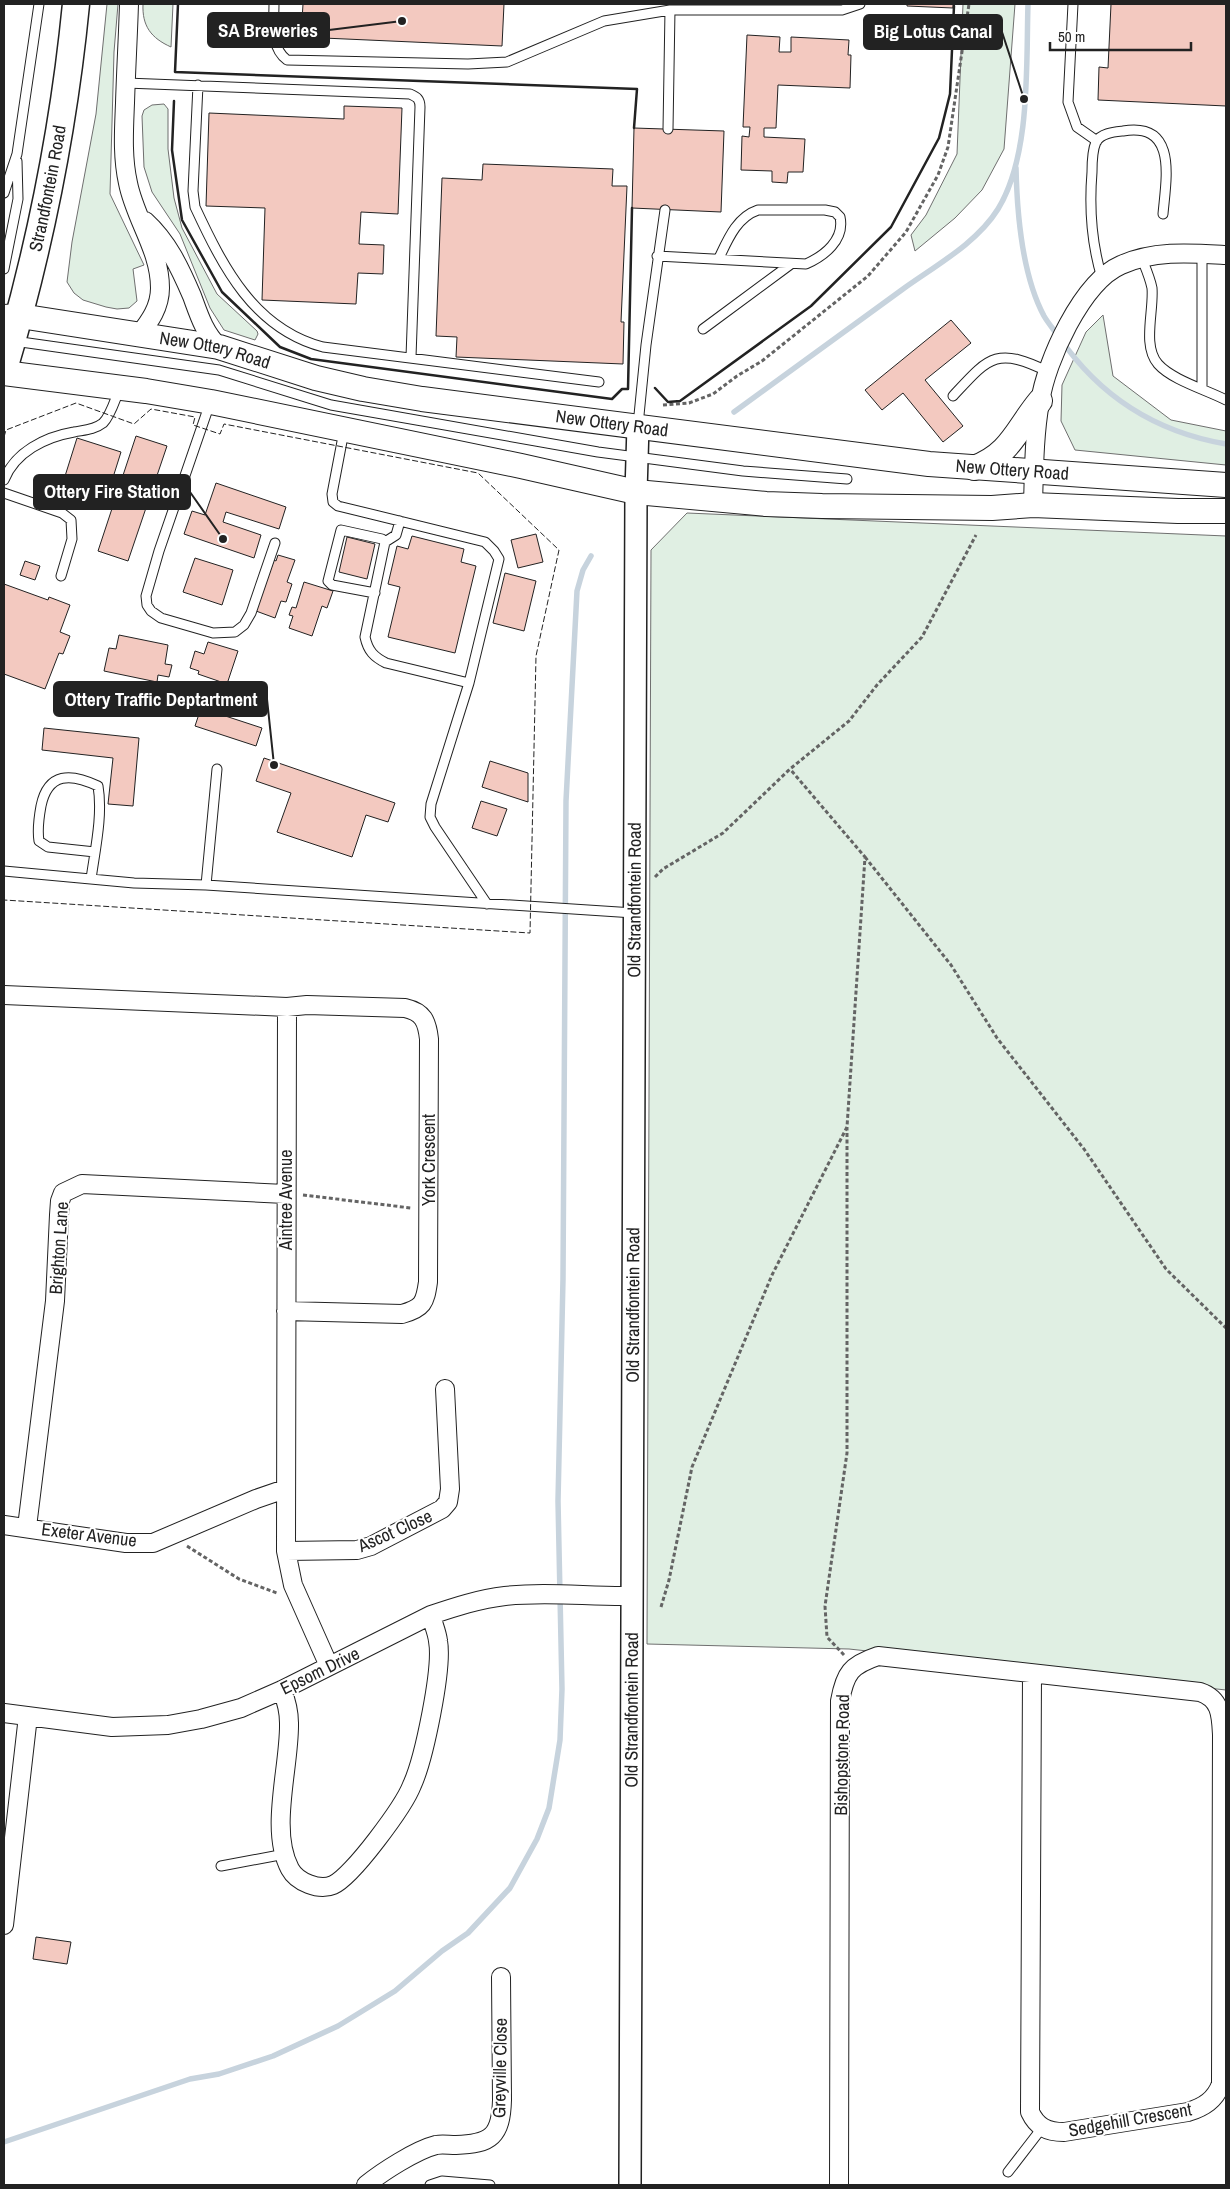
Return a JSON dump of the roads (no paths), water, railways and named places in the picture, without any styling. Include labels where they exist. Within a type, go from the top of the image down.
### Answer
[{"type":"main road","name":"Strandfontein Road","points":[[4,369],[10,329],[46,201],[61,113],[76,4]]},
{"type":"main road","name":"New Ottery Road","points":[[10,329],[139,335],[219,347],[316,378],[363,389],[529,414],[638,426],[779,446],[974,468],[1226,485]]},
{"type":"main road","name":"New Ottery Road","points":[[4,373],[210,402],[521,466],[636,492],[766,504],[822,506],[992,508],[1033,505],[1178,511],[1226,510]]},
{"type":"main road","points":[[974,468],[989,462],[1004,452],[1040,401]]},
{"type":"street","points":[[129,4],[124,164],[128,184],[159,273],[160,289],[158,304],[151,320],[139,335]]},
{"type":"street","points":[[141,217],[166,243],[179,267],[204,328],[219,347]]},
{"type":"street","points":[[1033,505],[1040,401],[1051,365],[1079,304],[1102,278],[1121,265],[1177,253],[1226,255]]},
{"type":"street","name":"Old Strandfontein Road","points":[[630,2185],[636,492],[638,426]]},
{"type":"street","points":[[4,994],[286,1008]]},
{"type":"street","name":"York Crescent","points":[[286,1008],[307,1006],[404,1008],[416,1010],[423,1016],[428,1025],[429,1039],[428,1282],[426,1300],[416,1310],[402,1314],[286,1311]]},
{"type":"street","name":"Aintree Avenue","points":[[286,1008],[286,1551],[289,1572],[298,1598],[329,1666]]},
{"type":"street","name":"Brighton Lane","points":[[27,1527],[55,1301],[59,1208],[63,1193],[82,1184],[285,1194]]},
{"type":"street","name":"Ascot Close","points":[[286,1551],[357,1550],[371,1546],[442,1509],[448,1502],[450,1489],[445,1389]]},
{"type":"street","name":"Exeter Avenue","points":[[4,1525],[126,1543],[153,1543],[256,1499],[285,1489]]},
{"type":"street","name":"Epsom Drive","points":[[4,1713],[112,1726],[168,1725],[221,1714],[282,1690],[431,1615],[486,1599],[531,1594],[632,1596]]},
{"type":"street","points":[[282,1690],[289,1722],[282,1809],[282,1836],[286,1854],[290,1869],[298,1878],[319,1887],[331,1886],[353,1870],[401,1805],[412,1786],[420,1763],[437,1677],[438,1641],[431,1615]]},
{"type":"street","name":"Bishopstone Road","points":[[839,2185],[840,1701],[848,1674],[855,1666],[878,1656],[893,1656],[1032,1674]]},
{"type":"street","name":"Sedgehill Crescent","points":[[1032,1674],[1200,1692],[1215,1701],[1219,1709],[1222,1735],[1223,2071],[1218,2092],[1203,2107],[1188,2112],[1064,2132],[1052,2132],[1042,2128],[1035,2122],[1030,2112],[1032,1674]]},
{"type":"street","points":[[4,1925],[28,1716]]},
{"type":"street","name":"Greyville Close","points":[[366,2185],[437,2144],[476,2144],[490,2138],[498,2129],[502,2100],[501,1977]]},
{"type":"lane","points":[[4,269],[18,199],[17,154],[39,4]]},
{"type":"lane","points":[[274,4],[275,44],[279,54],[287,60],[458,64],[508,62],[604,21],[670,10],[842,10],[860,4]]},
{"type":"lane","points":[[1073,4],[1068,102],[1077,127],[1097,140]]},
{"type":"lane","points":[[668,129],[670,10]]},
{"type":"lane","points":[[126,83],[410,94],[420,101],[411,357]]},
{"type":"lane","points":[[198,85],[193,191],[195,207],[245,298],[283,331],[304,342],[323,347],[599,382]]},
{"type":"lane","points":[[1102,278],[1090,226],[1092,162],[1097,140],[1106,133],[1127,130],[1150,133],[1159,139],[1165,151],[1166,179],[1163,214]]},
{"type":"lane","points":[[4,193],[17,154]]},
{"type":"lane","points":[[638,426],[639,401],[657,256],[665,210]]},
{"type":"lane","points":[[657,256],[806,264],[817,259],[832,246],[840,234],[840,218],[835,212],[768,210],[748,213],[733,231],[719,258]]},
{"type":"lane","points":[[1202,254],[1202,389]]},
{"type":"lane","points":[[1142,259],[1152,287],[1151,340],[1153,356],[1159,365],[1171,374],[1226,400]]},
{"type":"lane","points":[[704,329],[791,264]]},
{"type":"lane","points":[[10,329],[219,370],[331,405],[637,457],[744,471],[847,479]]},
{"type":"lane","points":[[953,396],[983,364],[993,358],[1051,365]]},
{"type":"lane","points":[[4,480],[8,469],[33,447],[49,438],[92,429],[103,422],[120,388]]},
{"type":"lane","points":[[210,402],[159,551],[146,596],[147,605],[151,611],[161,618],[213,632],[235,632],[244,625],[251,613],[275,543]]},
{"type":"lane","points":[[344,431],[332,494],[333,502],[338,506],[485,542],[494,551],[498,559],[498,570],[470,683],[430,804],[430,817],[435,827],[487,904]]},
{"type":"lane","points":[[4,493],[62,514],[71,520],[72,539],[61,576]]},
{"type":"lane","points":[[385,542],[394,539],[400,522]]},
{"type":"lane","points":[[376,593],[332,585],[328,580],[341,530],[382,539],[385,542]]},
{"type":"lane","points":[[385,542],[376,593],[365,637],[368,647],[375,657],[386,663],[470,683]]},
{"type":"lane","points":[[206,885],[217,769]]},
{"type":"lane","points":[[91,879],[95,852],[100,796],[98,786],[77,779],[58,778],[51,782],[44,792],[40,815],[39,841],[48,847],[95,852]]},
{"type":"lane","points":[[4,872],[134,883],[206,885],[636,914]]},
{"type":"lane","points":[[221,1866],[286,1854]]},
{"type":"lane","points":[[1008,2172],[1042,2128]]},
{"type":"lane","points":[[430,2185],[442,2180],[490,2185]]},
{"type":"waterway","points":[[734,412],[955,253],[979,233],[998,209],[1009,187],[1016,163],[1025,109],[1028,4]]},
{"type":"waterway","points":[[1016,168],[1019,224],[1030,282],[1049,324],[1075,358],[1111,394],[1153,421],[1176,431],[1226,444]]},
{"type":"waterway","points":[[4,2142],[190,2079],[219,2074],[273,2056],[338,2026],[395,1991],[442,1951],[468,1933],[510,1888],[537,1839],[549,1808],[560,1740],[562,1689],[558,1501],[563,1279],[566,801],[577,591],[583,570],[591,556]]},
{"type":"place","name":"SA Breweries","points":[[402,21]]},
{"type":"place","name":"Big Lotus Canal","points":[[1024,99]]},
{"type":"place","name":"Ottery Fire Station","points":[[223,539]]},
{"type":"place","name":"Ottery Traffic Deptartment","points":[[274,765]]}]
